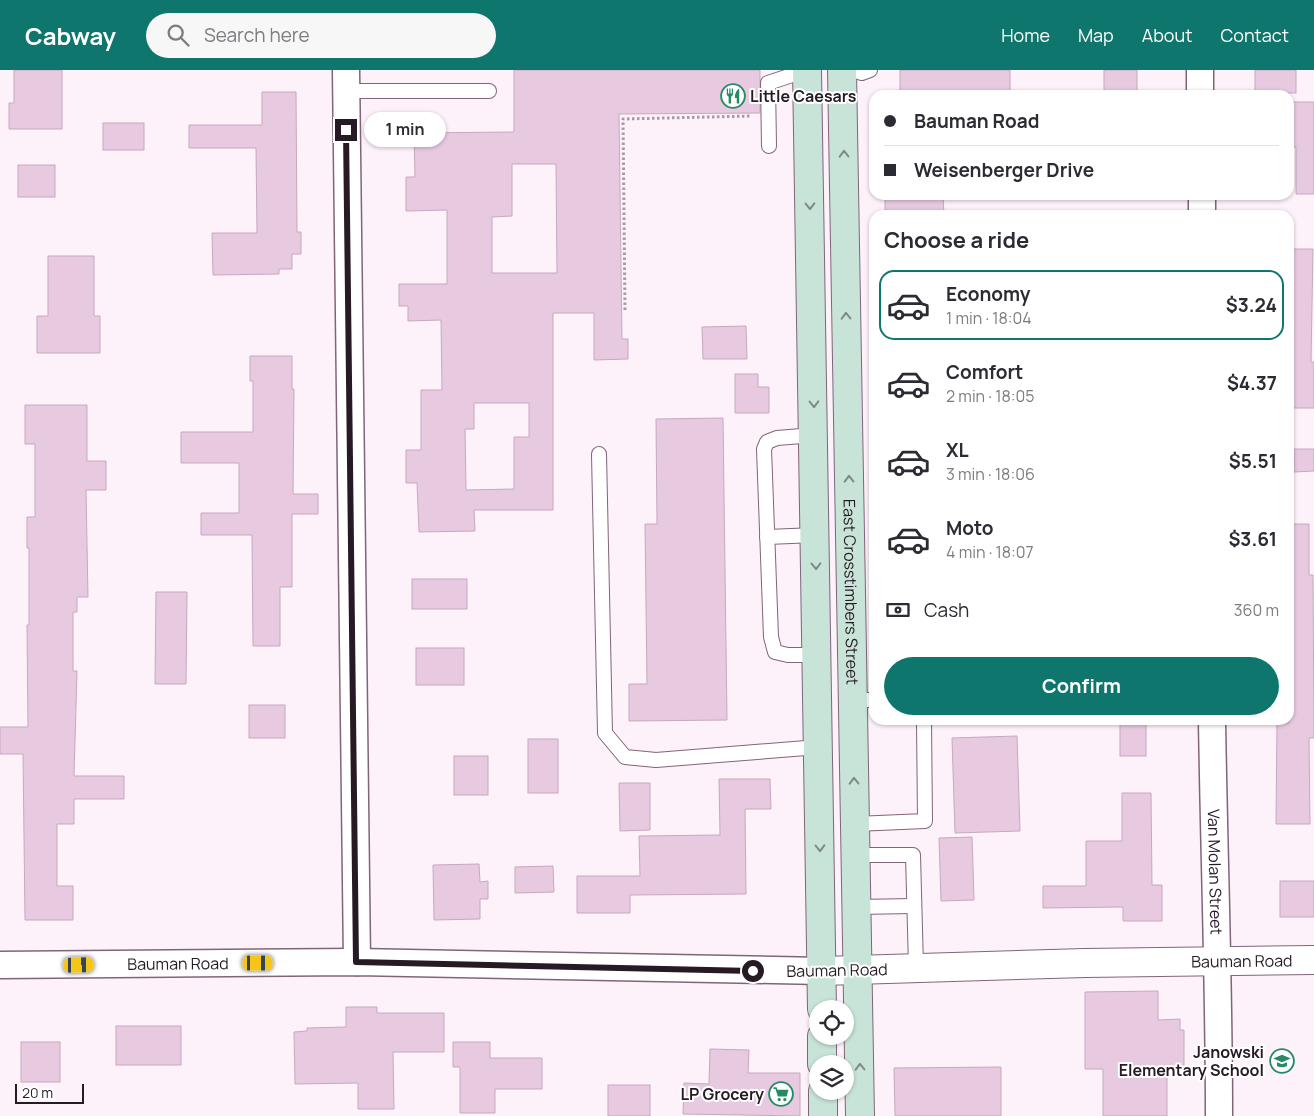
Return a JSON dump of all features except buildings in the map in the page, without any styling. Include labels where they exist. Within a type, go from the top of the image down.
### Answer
[{"type":"main road","points":[[807,70],[814,363],[822,1000]]},
{"type":"main road","name":"East Crosstimbers Street","points":[[842,70],[852,654],[863,700],[855,824],[860,1116]]},
{"type":"main road","points":[[814,363],[847,365]]},
{"type":"main road","points":[[817,655],[852,654]]},
{"type":"main road","points":[[823,1100],[823,1116]]},
{"type":"street","points":[[1200,70],[1200,90]]},
{"type":"street","points":[[346,80],[356,962]]},
{"type":"street","name":"Van Molan Street","points":[[1212,725],[1218,962],[1219,1116]]},
{"type":"street","name":"Bauman Road","points":[[0,966],[356,962],[822,971],[916,967],[1314,960]]},
{"type":"lane","points":[[769,146],[768,83],[807,70]]},
{"type":"lane","points":[[852,70],[862,73],[870,70]]},
{"type":"lane","points":[[346,80],[488,90]]},
{"type":"lane","points":[[814,435],[777,438],[766,442],[764,449],[771,637],[775,652],[788,655],[817,655]]},
{"type":"lane","points":[[599,454],[605,733],[625,757],[656,760],[819,748]]},
{"type":"lane","points":[[767,537],[816,535]]},
{"type":"lane","points":[[855,824],[925,821],[924,725]]},
{"type":"lane","points":[[855,855],[913,855],[916,967]]},
{"type":"lane","points":[[856,907],[914,906]]},
{"type":"path","points":[[626,310],[623,118],[768,115]]},
{"type":"place","name":"Little Caesars","points":[[733,96]]},
{"type":"place","name":"Janowski Elementary School","points":[[1282,1061]]},
{"type":"place","name":"LP Grocery","points":[[781,1094]]},
{"type":"route","points":[[346,130],[356,962],[753,971]]}]
